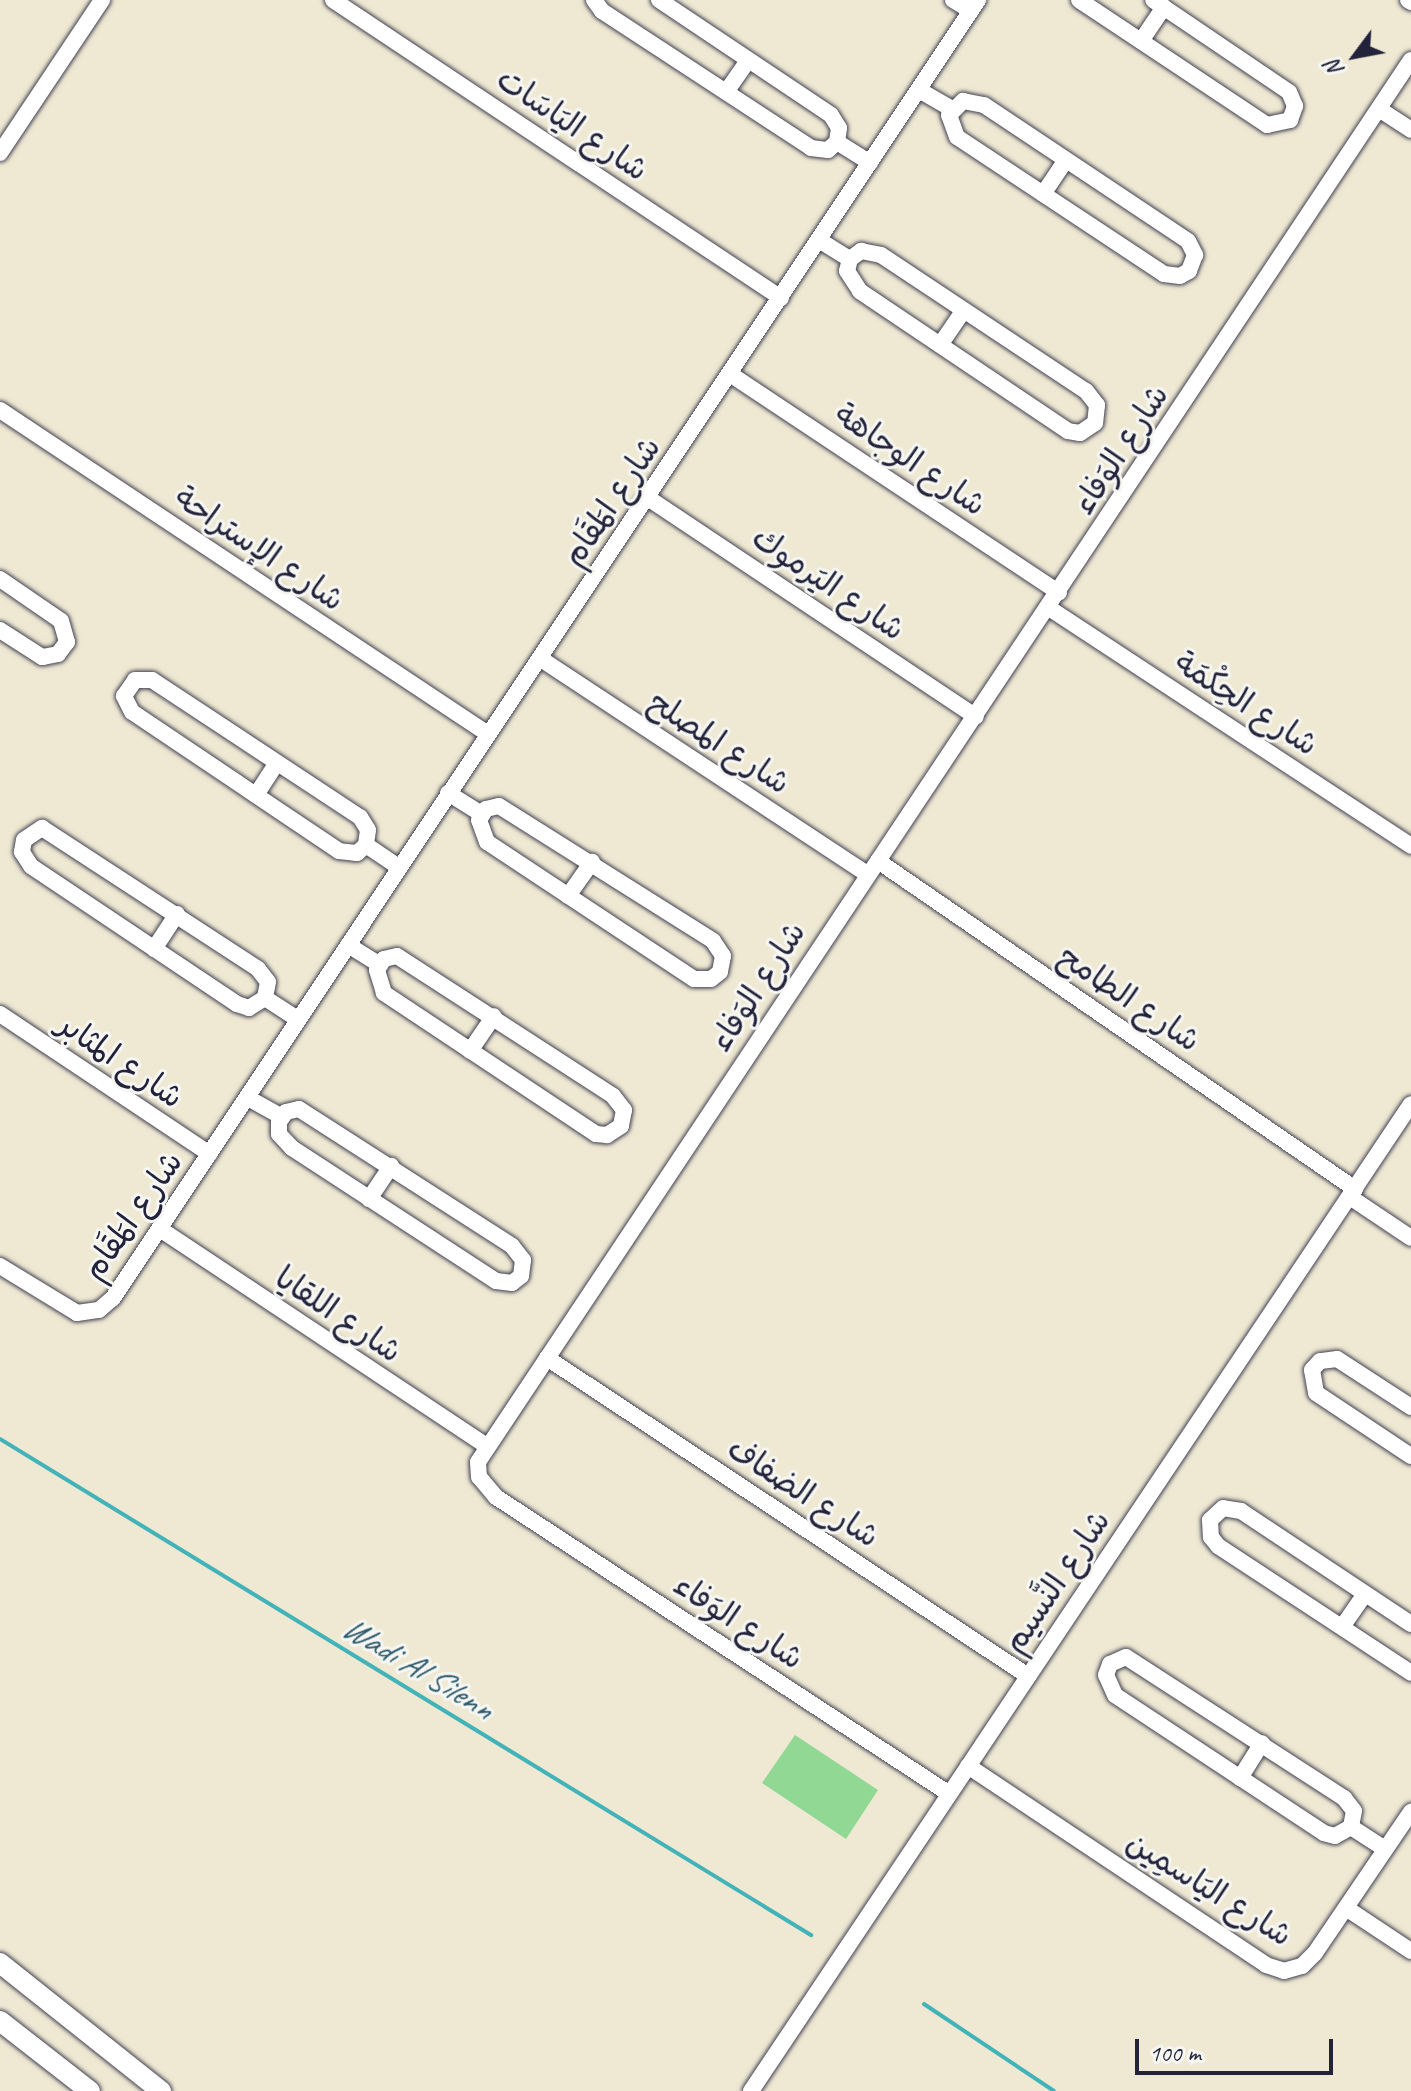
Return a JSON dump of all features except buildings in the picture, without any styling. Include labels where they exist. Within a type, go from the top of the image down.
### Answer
[{"type":"main road","points":[[0,1963],[161,2091]]},
{"type":"main road","points":[[0,2021],[90,2091]]},
{"type":"street","points":[[0,153],[102,0]]},
{"type":"street","name":"شارع اليَاسَات","points":[[333,0],[781,298]]},
{"type":"street","points":[[594,0],[602,11],[816,150],[837,142]]},
{"type":"street","points":[[659,0],[831,115],[839,128],[837,142]]},
{"type":"street","name":"شارع المَقَام","points":[[0,1266],[69,1311],[92,1313],[113,1298],[975,6],[953,0]]},
{"type":"street","points":[[1079,0],[1267,125],[1290,120],[1295,106],[1289,92],[1159,4],[1141,41]]},
{"type":"street","points":[[726,92],[748,60]]},
{"type":"street","name":"شارع الوَفاء","points":[[948,1793],[496,1497],[478,1470],[486,1446],[1049,608],[1411,60]]},
{"type":"street","points":[[919,90],[952,109]]},
{"type":"street","points":[[963,101],[977,102],[1066,160],[1188,241],[1194,250],[1193,266],[1180,276],[1164,274],[957,137],[949,127],[952,109],[963,101]]},
{"type":"street","points":[[1379,109],[1411,130]]},
{"type":"street","points":[[837,142],[870,163]]},
{"type":"street","points":[[1043,194],[1066,160]]},
{"type":"street","points":[[819,240],[850,259]]},
{"type":"street","points":[[861,251],[881,255],[1086,391],[1097,405],[1095,423],[1080,433],[1068,431],[851,283],[850,259],[861,251]]},
{"type":"street","points":[[940,345],[964,310]]},
{"type":"street","name":"شارع الوجاهة","points":[[730,374],[1059,593]]},
{"type":"street","name":"شارع الإستراحة","points":[[0,410],[488,734]]},
{"type":"street","name":"شارع اليَرموك","points":[[648,498],[976,717]]},
{"type":"street","points":[[0,579],[61,621],[67,642],[58,654],[42,657],[0,630]]},
{"type":"street","name":"شارع الحِكْمَة","points":[[1049,608],[1411,846]]},
{"type":"street","name":"شارع المصلح","points":[[541,659],[872,868]]},
{"type":"street","points":[[135,680],[152,680],[360,817],[368,830],[366,845],[345,853],[256,795],[129,709],[126,686],[135,680]]},
{"type":"street","points":[[256,795],[277,763]]},
{"type":"street","points":[[448,793],[482,814]]},
{"type":"street","points":[[492,806],[514,811],[713,941],[723,956],[720,972],[705,981],[694,979],[568,896],[482,838],[482,814],[492,806]]},
{"type":"street","points":[[36,829],[53,831],[177,914],[262,973],[268,988],[265,998],[243,1007],[31,866],[22,852],[27,835],[36,829]]},
{"type":"street","points":[[366,845],[399,867]]},
{"type":"street","points":[[568,896],[592,862]]},
{"type":"street","name":"شارع الطامح","points":[[872,868],[927,897],[1300,1147],[1411,1238]]},
{"type":"street","points":[[154,949],[177,914]]},
{"type":"street","points":[[348,945],[379,964]]},
{"type":"street","points":[[391,957],[411,961],[494,1016],[618,1100],[624,1110],[621,1126],[612,1133],[596,1134],[470,1051],[384,993],[377,983],[379,964],[391,957]]},
{"type":"street","points":[[265,998],[299,1020]]},
{"type":"street","name":"شارع المثابر","points":[[0,1014],[210,1154]]},
{"type":"street","points":[[470,1051],[494,1016]]},
{"type":"street","points":[[248,1098],[282,1117]]},
{"type":"street","name":"شارع النَّسيم","points":[[751,2091],[1411,1104]]},
{"type":"street","points":[[292,1109],[312,1113],[512,1246],[523,1260],[521,1276],[512,1283],[496,1281],[369,1199],[286,1143],[279,1134],[282,1117],[292,1109]]},
{"type":"street","points":[[369,1199],[391,1166]]},
{"type":"street","name":"شارع اللقايا","points":[[160,1229],[486,1446]]},
{"type":"street","name":"شارع الضفاف","points":[[547,1358],[1028,1676]]},
{"type":"street","points":[[1411,1407],[1337,1359],[1320,1361],[1312,1370],[1316,1393],[1411,1456]]},
{"type":"street","points":[[1411,1624],[1241,1511],[1229,1507],[1213,1515],[1209,1532],[1214,1542],[1411,1673]]},
{"type":"street","points":[[1342,1627],[1365,1594]]},
{"type":"street","points":[[1126,1657],[1137,1660],[1262,1743],[1344,1798],[1354,1811],[1351,1827],[1342,1835],[1329,1835],[1111,1692],[1106,1681],[1110,1664],[1126,1657]]},
{"type":"street","points":[[1240,1778],[1262,1743]]},
{"type":"street","name":"شارع اليَاسمِين","points":[[968,1766],[1275,1969],[1294,1969],[1309,1961],[1411,1812]]},
{"type":"street","points":[[1351,1827],[1385,1849]]},
{"type":"street","points":[[1346,1908],[1411,1951]]},
{"type":"green space","points":[[795,1735],[878,1790],[846,1839],[762,1783]]},
{"type":"waterway","name":"Wadi Al Silenn","points":[[0,1439],[811,1935]]},
{"type":"waterway","name":"Wadi Al Silenn","points":[[924,2004],[1054,2091]]}]
